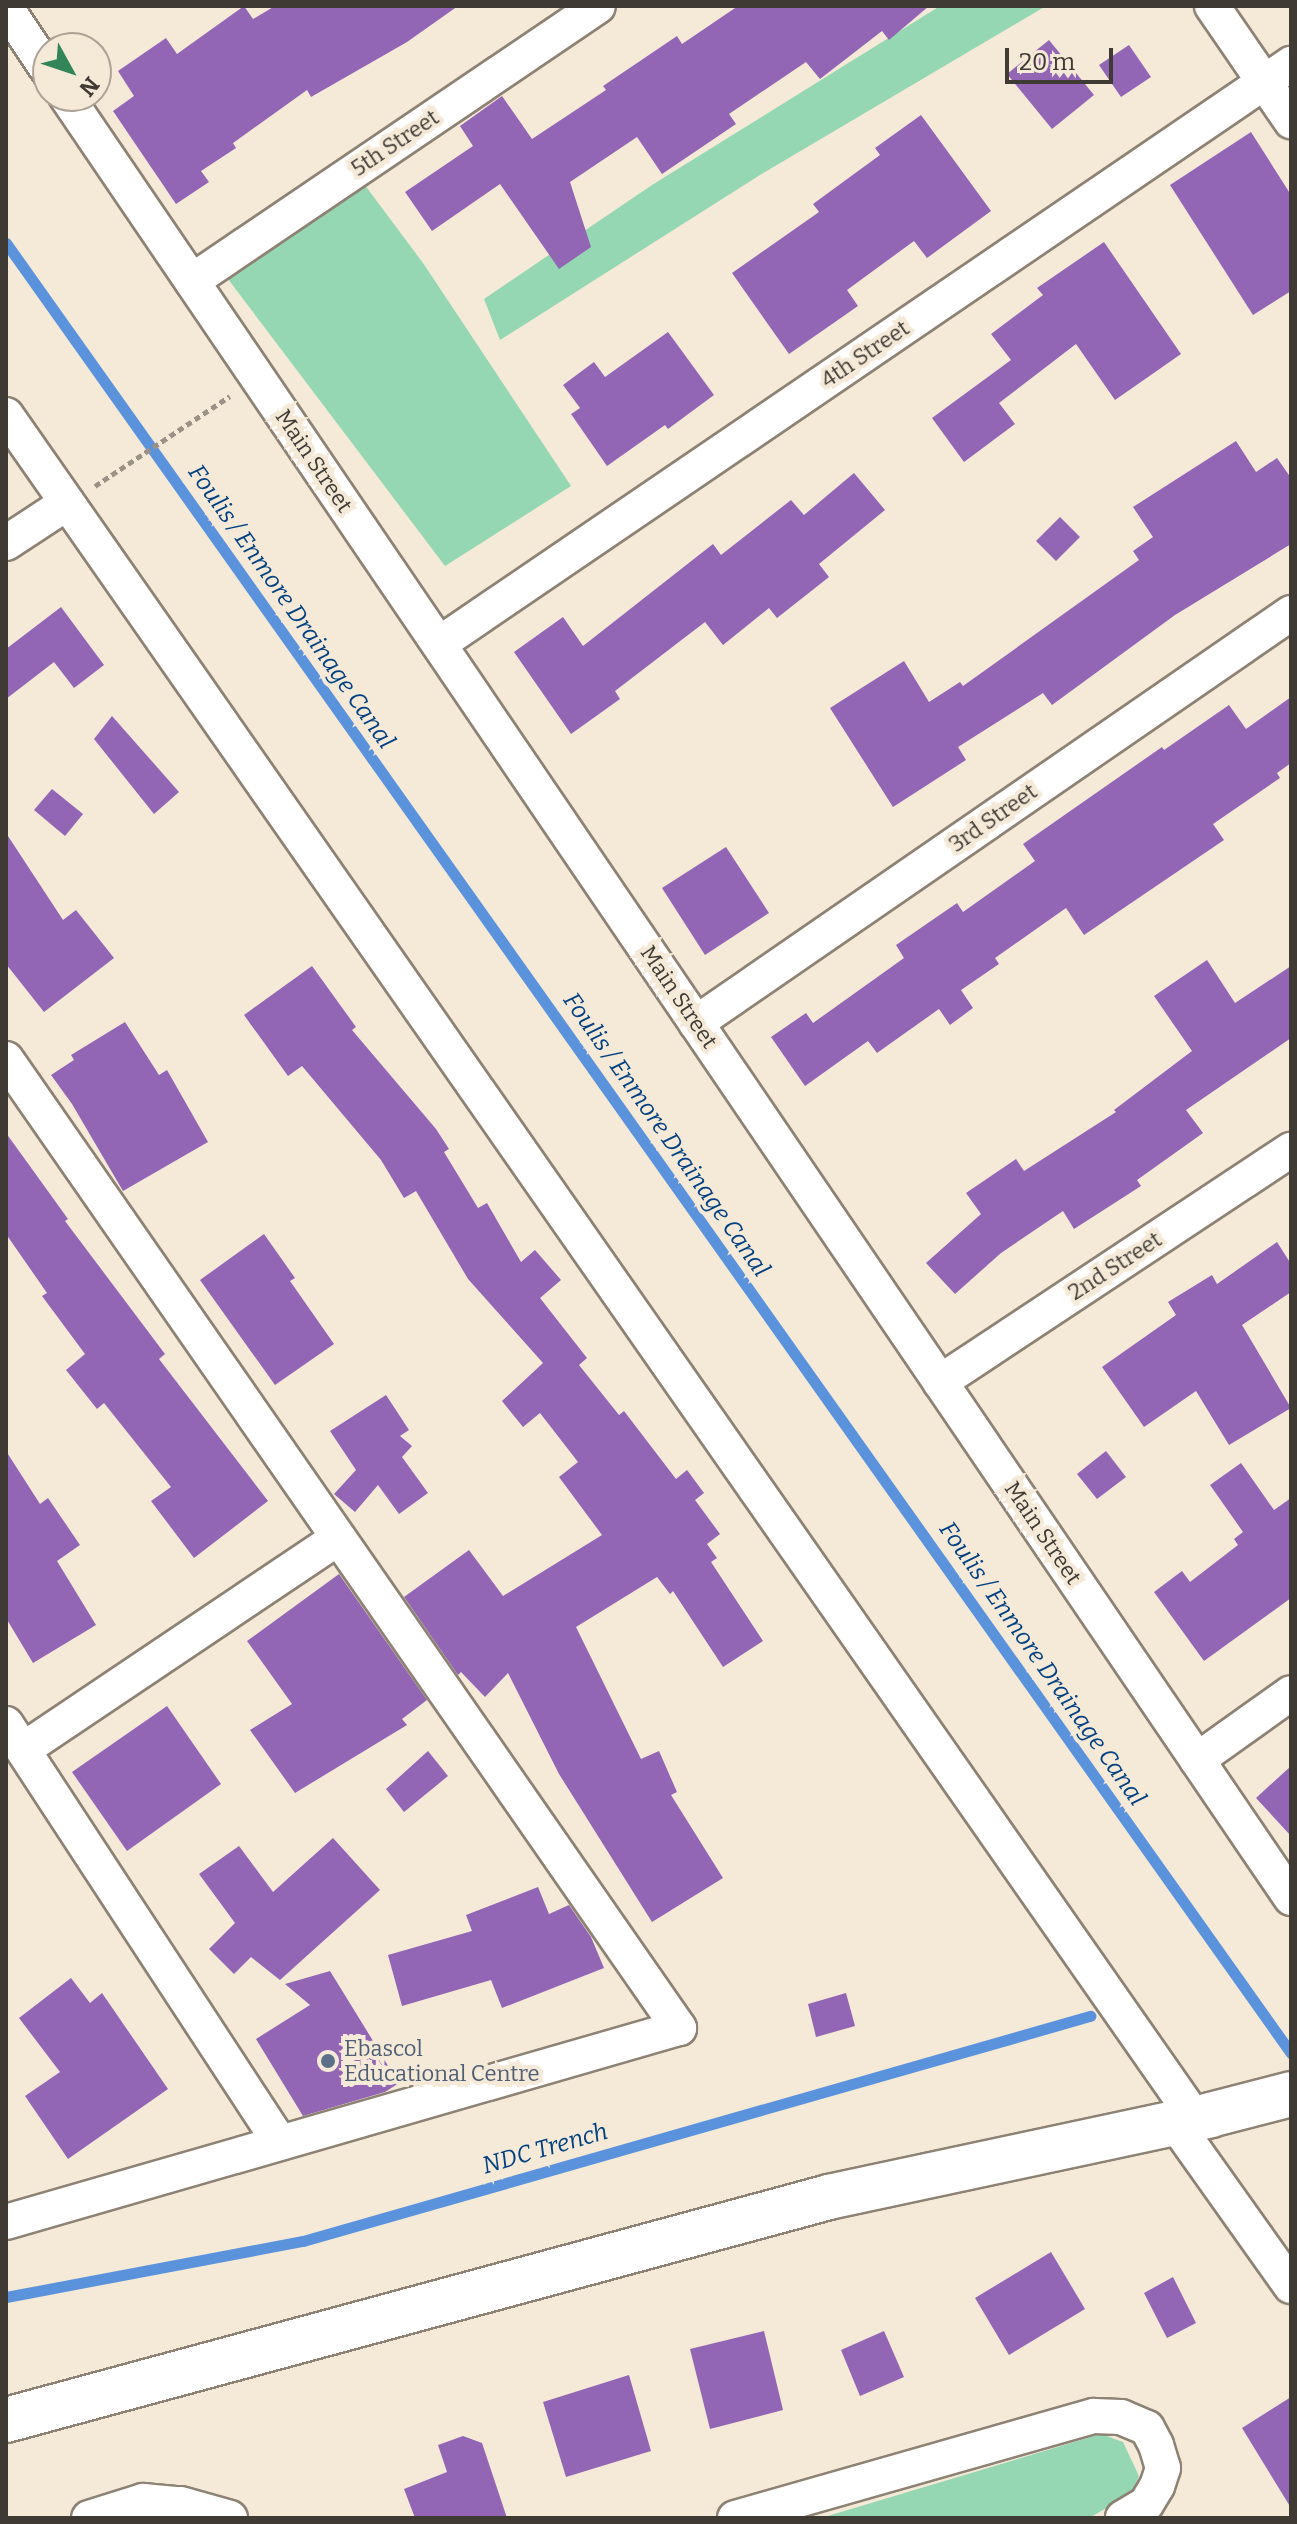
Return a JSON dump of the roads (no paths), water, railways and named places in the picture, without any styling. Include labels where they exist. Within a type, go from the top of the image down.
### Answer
[{"type":"main road","points":[[6,2420],[829,2197],[1277,2098]]},
{"type":"street","name":"5th Street","points":[[192,281],[598,6]]},
{"type":"street","points":[[1212,6],[1278,73],[1291,121]]},
{"type":"street","points":[[6,8],[32,46]]},
{"type":"street","name":"4th Street","points":[[439,644],[1278,73]]},
{"type":"street","name":"Main Street","points":[[77,112],[1291,1898]]},
{"type":"street","points":[[6,415],[1185,2120],[1291,2286]]},
{"type":"street","points":[[6,543],[67,503]]},
{"type":"street","name":"3rd Street","points":[[696,1023],[1291,613]]},
{"type":"street","points":[[6,1059],[336,1539],[679,2028],[6,2222]]},
{"type":"street","name":"2nd Street","points":[[940,1382],[1291,1150]]},
{"type":"street","points":[[279,2141],[15,1736],[336,1539]]},
{"type":"street","points":[[1197,1760],[1291,1693]]},
{"type":"street","points":[[735,2518],[1094,2416],[1121,2417],[1147,2428],[1163,2468],[1146,2504],[1123,2518]]},
{"type":"street","points":[[89,2518],[143,2501],[181,2504],[230,2518]]},
{"type":"waterway","name":"Foulis / Enmore Drainage Canal","points":[[6,243],[1291,2053]]},
{"type":"waterway","name":"NDC Trench","points":[[6,2297],[303,2241],[1090,2016]]},
{"type":"place","name":"Ebascol Educational Centre","points":[[328,2061]]}]
